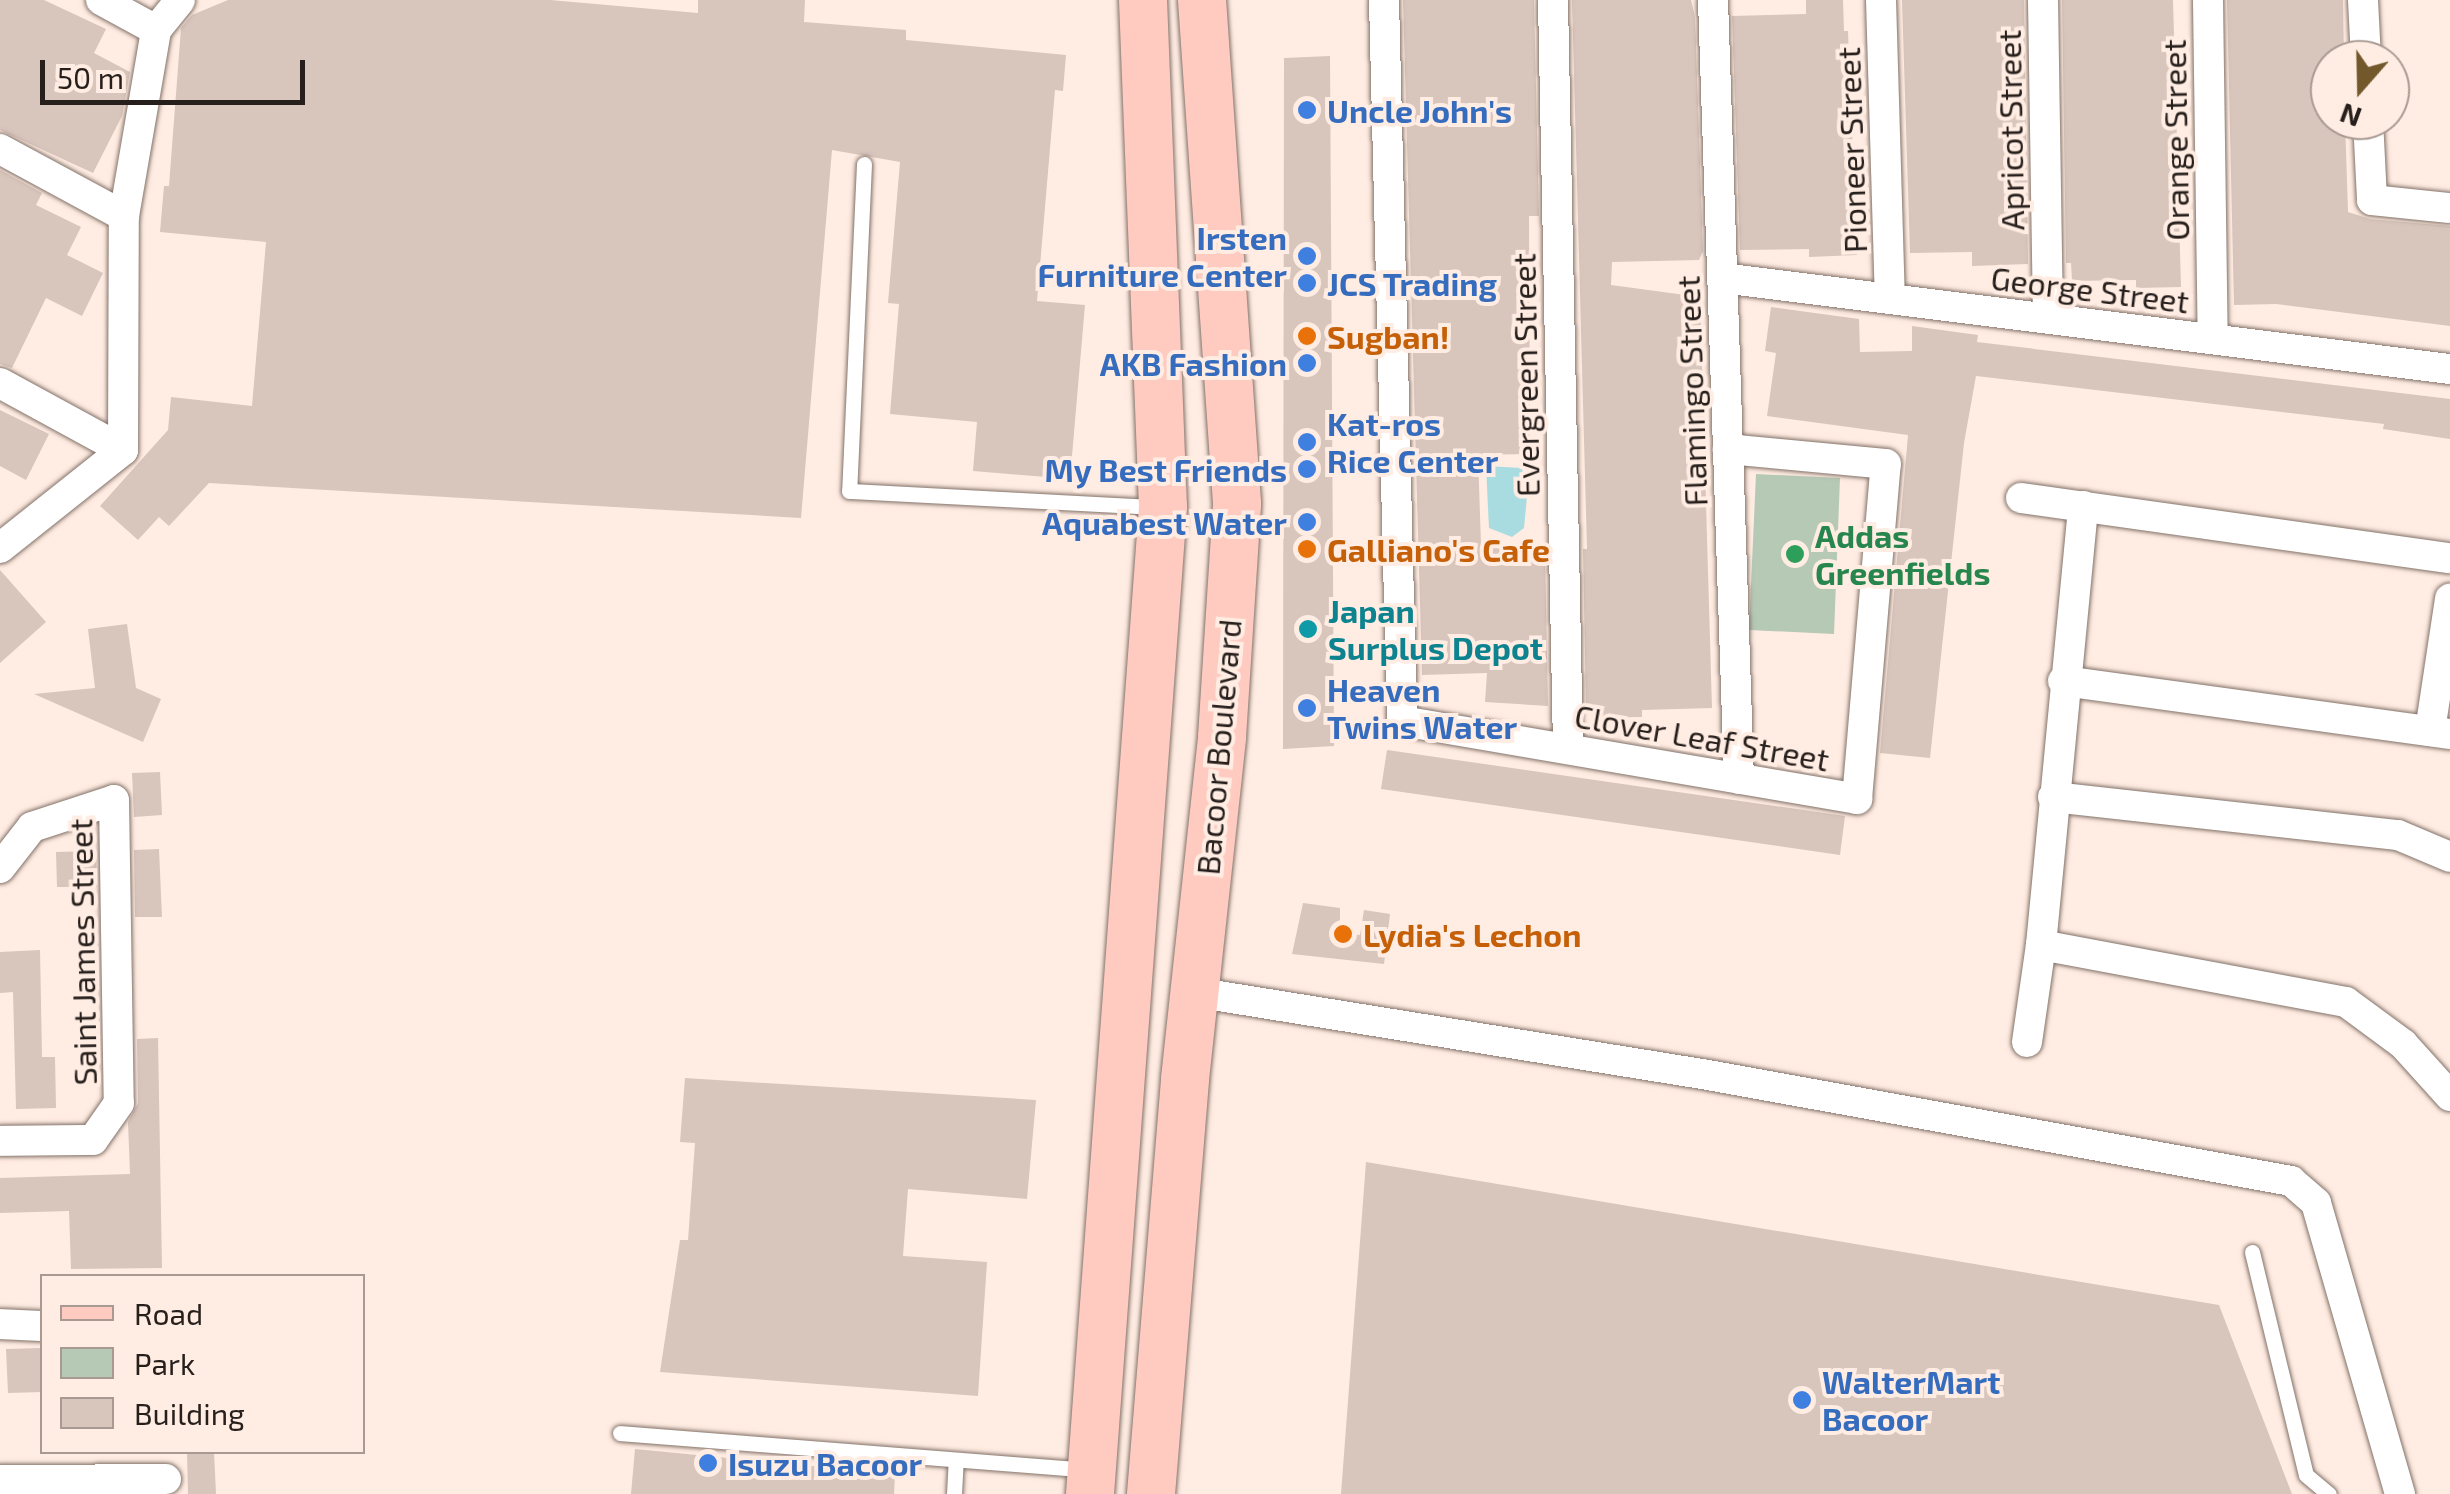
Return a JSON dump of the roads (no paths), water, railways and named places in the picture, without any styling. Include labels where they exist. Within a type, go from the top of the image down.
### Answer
[{"type":"main road","points":[[1090,1482],[1163,508],[1142,0]]},
{"type":"main road","name":"Bacoor Boulevard","points":[[1151,1494],[1194,992],[1222,737],[1237,504],[1202,0]]},
{"type":"street","points":[[101,0],[156,30]]},
{"type":"street","points":[[123,450],[124,216],[156,30],[180,0]]},
{"type":"street","name":"Clover Leaf Street","points":[[1384,0],[1402,721],[1857,799],[1886,464],[1728,449]]},
{"type":"street","name":"Evergreen Street","points":[[1553,0],[1568,749]]},
{"type":"street","name":"Flamingo Street","points":[[1713,0],[1739,779]]},
{"type":"street","name":"Pioneer Street","points":[[1882,0],[1890,299]]},
{"type":"street","name":"Apricot Street","points":[[2044,0],[2048,318]]},
{"type":"street","name":"Orange Street","points":[[2208,0],[2212,339]]},
{"type":"street","points":[[2363,0],[2365,40]]},
{"type":"street","points":[[2369,140],[2372,200],[2450,208]]},
{"type":"street","points":[[0,149],[124,216]]},
{"type":"street","name":"George Street","points":[[1722,278],[2450,369]]},
{"type":"street","points":[[0,383],[123,450]]},
{"type":"street","points":[[0,548],[123,450]]},
{"type":"street","points":[[2020,498],[2450,558]]},
{"type":"street","points":[[2027,1042],[2041,945],[2063,681],[2083,506]]},
{"type":"street","points":[[2063,681],[2440,732],[2450,599]]},
{"type":"street","points":[[2053,797],[2398,835],[2450,857]]},
{"type":"street","name":"Saint James Street","points":[[0,868],[32,827],[114,800],[119,1103],[92,1140],[0,1142]]},
{"type":"street","points":[[2041,945],[2346,1002],[2403,1044],[2450,1096]]},
{"type":"street","points":[[1194,992],[1708,1075],[2291,1181],[2316,1203],[2400,1494]]},
{"type":"street","points":[[0,1324],[40,1326]]},
{"type":"street","points":[[0,1480],[166,1475]]},
{"type":"lane","points":[[864,164],[848,491],[1163,508]]},
{"type":"lane","points":[[2252,1252],[2306,1475],[2329,1494]]},
{"type":"lane","points":[[620,1433],[956,1460],[1090,1482]]},
{"type":"lane","points":[[954,1494],[956,1460]]},
{"type":"water","points":[[1486,466],[1522,468],[1527,496],[1524,528],[1512,537],[1489,528]]},
{"type":"place","name":"Uncle John's","points":[[1307,110]]},
{"type":"place","name":"Irsten Furniture Center","points":[[1307,256]]},
{"type":"place","name":"JCS Trading","points":[[1307,283]]},
{"type":"place","name":"Sugban!","points":[[1307,336]]},
{"type":"place","name":"AKB Fashion","points":[[1307,363]]},
{"type":"place","name":"Kat-ros Rice Center","points":[[1307,442]]},
{"type":"place","name":"My Best Friends","points":[[1307,469]]},
{"type":"place","name":"Aquabest Water","points":[[1307,522]]},
{"type":"place","name":"Galliano's Cafe","points":[[1307,549]]},
{"type":"place","name":"Addas Greenfields","points":[[1795,554]]},
{"type":"place","name":"Japan Surplus Depot","points":[[1308,629]]},
{"type":"place","name":"Heaven Twins Water","points":[[1307,708]]},
{"type":"place","name":"Lydia's Lechon","points":[[1343,934]]},
{"type":"place","name":"WalterMart Bacoor","points":[[1802,1400]]},
{"type":"place","name":"Isuzu Bacoor","points":[[708,1463]]}]
